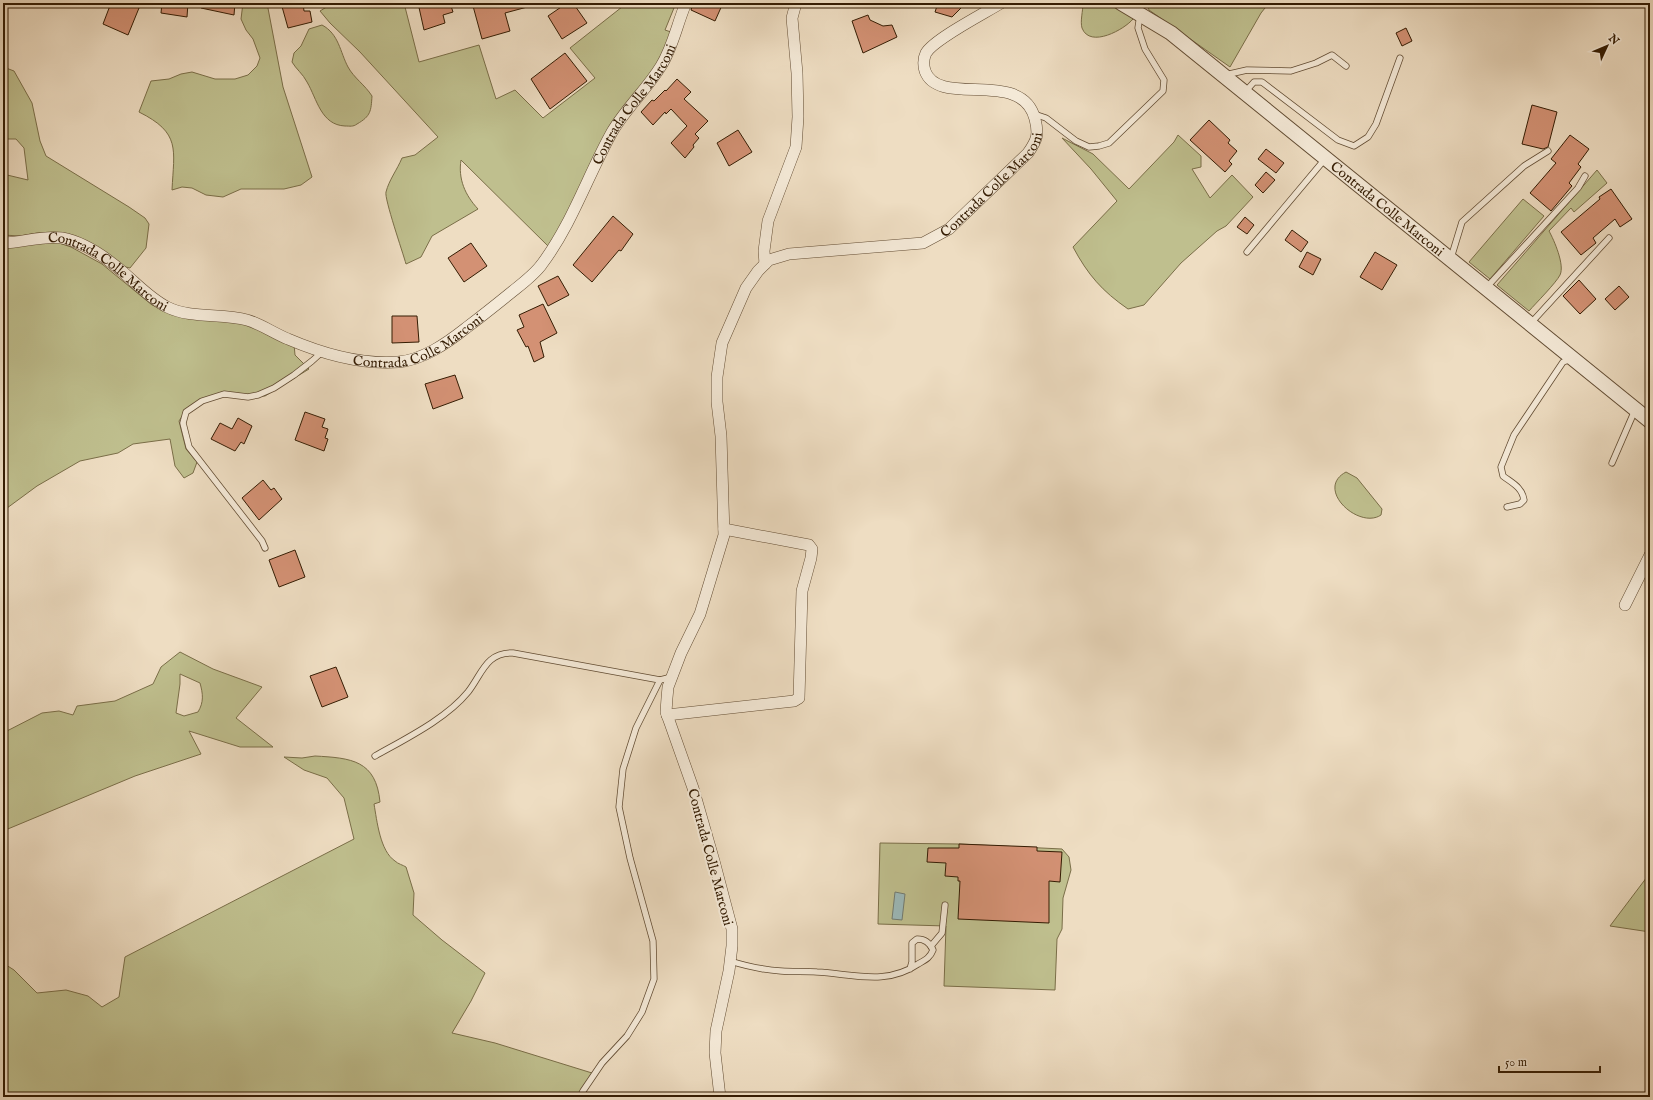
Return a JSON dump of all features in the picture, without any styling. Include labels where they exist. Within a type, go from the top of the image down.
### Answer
[{"type":"street","name":"Contrada Colle Marconi","points":[[3,243],[60,237],[75,242],[95,252],[122,271],[148,294],[167,307],[183,312],[248,320],[288,339],[335,357],[368,363],[400,362],[428,354],[456,336],[482,316],[541,266],[559,239],[597,159],[616,125],[646,89],[663,64],[673,42],[686,3]]},
{"type":"street","points":[[765,264],[764,251],[768,221],[796,147],[798,117],[797,73],[792,18],[796,3]]},
{"type":"street","name":"Contrada Colle Marconi","points":[[720,1097],[717,1084],[715,1053],[716,1031],[730,961],[732,929],[693,788],[668,716],[667,698],[668,687],[681,653],[700,614],[724,535],[721,436],[717,383],[722,343],[746,288],[758,271],[769,260],[789,254],[923,243],[948,229],[1028,153],[1036,142],[1037,134],[1034,114],[1026,102],[1017,96],[1004,91],[961,89],[936,85],[925,72],[923,62],[926,53],[936,43],[1001,3]]},
{"type":"street","name":"Contrada Colle Marconi","points":[[1121,3],[1171,33],[1650,421]]},
{"type":"street","points":[[668,716],[794,701],[799,698],[802,597],[812,549],[809,546],[724,529]]},
{"type":"street","points":[[1625,605],[1650,555]]},
{"type":"lane","points":[[1034,114],[1046,118],[1076,141],[1089,147],[1110,143],[1120,134],[1163,91],[1164,80],[1145,49],[1138,28],[1140,14]]},
{"type":"lane","points":[[1223,75],[1247,70],[1291,70],[1332,55],[1346,66]]},
{"type":"lane","points":[[1245,92],[1254,82],[1262,82],[1338,140],[1354,146],[1368,138],[1376,124],[1400,58]]},
{"type":"lane","points":[[1450,260],[1455,250],[1462,222],[1524,166],[1548,151]]},
{"type":"lane","points":[[1247,252],[1326,158]]},
{"type":"lane","points":[[1485,288],[1578,188],[1585,176]]},
{"type":"lane","points":[[1530,324],[1609,238]]},
{"type":"lane","points":[[265,548],[262,541],[189,447],[183,423],[186,412],[202,401],[224,394],[248,398],[264,393],[294,375],[322,352]]},
{"type":"lane","points":[[1507,508],[1520,504],[1524,500],[1523,494],[1518,486],[1502,476],[1501,466],[1504,456],[1514,436],[1563,362],[1572,359]]},
{"type":"lane","points":[[1612,463],[1635,410]]},
{"type":"lane","points":[[375,756],[414,734],[443,714],[467,693],[493,656],[503,652],[660,680],[672,677]]},
{"type":"lane","points":[[580,1097],[602,1063],[628,1036],[642,1012],[654,979],[653,942],[630,858],[620,807],[623,769],[636,728],[660,680]]},
{"type":"lane","points":[[931,946],[942,932],[945,905]]},
{"type":"lane","points":[[730,961],[745,966],[780,971],[844,974],[868,978],[893,976],[910,969],[928,958],[933,950],[931,946],[922,939],[914,940],[912,943],[912,962],[910,969]]},
{"type":"green space","points":[[243,3],[267,3],[283,87],[312,177],[301,185],[284,189],[241,189],[223,197],[206,195],[192,188],[182,187],[172,190],[174,153],[172,144],[162,127],[139,112],[151,81],[169,79],[181,74],[192,72],[215,79],[235,79],[248,75],[257,66],[260,58],[253,39],[246,30],[241,19]]},
{"type":"green space","points":[[333,3],[404,3],[419,62],[479,45],[496,99],[515,90],[543,118],[595,78],[570,48],[627,3],[676,3],[665,30],[674,33],[669,50],[615,125],[550,248],[461,160],[461,174],[466,192],[473,204],[478,209],[432,236],[421,257],[406,264],[391,215],[386,192],[402,158],[415,155],[438,137],[320,11]]},
{"type":"green space","points":[[1083,3],[1112,3],[1132,15],[1133,19],[1123,28],[1115,32],[1100,37],[1092,37],[1086,34],[1081,25]]},
{"type":"green space","points":[[1146,3],[1269,3],[1261,13],[1230,67],[1149,10]]},
{"type":"green space","points":[[322,25],[336,38],[350,71],[372,96],[371,109],[368,116],[354,126],[337,125],[325,116],[305,79],[292,62],[294,53],[301,46],[309,29]]},
{"type":"green space","points":[[6,68],[14,71],[32,103],[40,141],[46,156],[129,207],[145,218],[149,224],[146,248],[130,268],[117,265],[62,233],[37,233],[20,236],[3,235],[3,174],[28,180],[24,148],[16,139],[3,139],[3,71]]},
{"type":"green space","points":[[1178,135],[1201,156],[1201,167],[1192,169],[1210,198],[1232,175],[1253,197],[1226,226],[1217,231],[1181,263],[1144,305],[1128,309],[1096,282],[1084,266],[1073,247],[1117,201],[1091,169],[1062,138],[1093,154],[1129,189],[1174,142]]},
{"type":"green space","points":[[1597,170],[1607,183],[1574,212],[1571,208],[1549,231],[1554,240],[1560,259],[1560,275],[1529,311],[1497,285]]},
{"type":"green space","points":[[1523,199],[1544,216],[1490,279],[1469,262]]},
{"type":"green space","points":[[56,242],[71,247],[102,264],[152,305],[181,316],[252,325],[294,344],[295,355],[309,369],[265,396],[219,396],[188,407],[179,421],[186,449],[197,462],[193,473],[184,478],[175,466],[170,439],[133,444],[118,453],[80,461],[37,486],[3,511],[3,245]]},
{"type":"green space","points":[[1346,472],[1357,478],[1382,509],[1381,515],[1372,518],[1362,517],[1343,506],[1337,497],[1335,488],[1337,479]]},
{"type":"green space","points":[[180,652],[213,669],[262,687],[236,718],[273,747],[240,747],[189,731],[201,754],[135,776],[3,831],[3,733],[42,713],[59,711],[73,715],[77,706],[115,701],[153,684],[161,667]],"holes":[[[180,674],[200,683],[202,698],[198,712],[184,716],[176,713]]]},
{"type":"green space","points":[[315,756],[350,760],[360,764],[373,777],[378,788],[380,802],[374,804],[380,835],[390,856],[396,862],[406,867],[414,893],[413,915],[442,940],[485,973],[471,1001],[452,1033],[495,1043],[592,1073],[578,1097],[3,1097],[3,963],[14,970],[37,993],[66,990],[88,996],[102,1007],[119,997],[125,957],[354,839],[344,798],[327,778],[304,770],[284,757],[302,758]]},
{"type":"green space","points":[[880,843],[959,844],[1062,849],[1069,857],[1071,870],[1063,898],[1062,929],[1057,939],[1055,990],[944,986],[946,926],[878,924]]},
{"type":"green space","points":[[1650,873],[1650,932],[1610,926]]},
{"type":"water","points":[[895,892],[905,894],[902,920],[892,919]]},
{"type":"building","points":[[111,3],[128,3],[139,8],[128,35],[103,24]]},
{"type":"building","points":[[162,3],[188,3],[187,17],[161,13]]},
{"type":"building","points":[[202,3],[235,3],[234,15],[201,8]]},
{"type":"building","points":[[281,3],[303,3],[304,11],[310,11],[312,22],[288,28]]},
{"type":"building","points":[[418,3],[450,3],[453,12],[443,15],[445,23],[424,30]]},
{"type":"building","points":[[482,3],[530,3],[531,6],[505,13],[510,31],[482,39],[473,6]]},
{"type":"building","points":[[567,3],[573,3],[587,23],[562,39],[548,16]]},
{"type":"building","points":[[693,3],[723,3],[715,21],[691,10]]},
{"type":"building","points":[[938,3],[966,3],[952,17],[935,12]]},
{"type":"building","points":[[868,15],[870,20],[883,26],[892,25],[897,37],[863,53],[852,21]]},
{"type":"building","points":[[1406,28],[1412,41],[1402,46],[1396,33]]},
{"type":"building","points":[[565,53],[587,81],[550,109],[531,79]]},
{"type":"building","points":[[677,79],[691,92],[684,99],[708,121],[695,134],[699,138],[685,158],[671,143],[687,126],[671,109],[666,114],[665,112],[653,125],[641,112],[652,100],[654,101],[665,90],[666,91]]},
{"type":"building","points":[[1532,105],[1557,112],[1548,147],[1543,149],[1522,144]]},
{"type":"building","points":[[1209,120],[1230,140],[1228,143],[1237,151],[1229,161],[1232,164],[1225,172],[1190,140]]},
{"type":"building","points":[[738,130],[752,152],[729,166],[717,143]]},
{"type":"building","points":[[1570,135],[1589,149],[1578,164],[1581,167],[1569,183],[1572,186],[1551,211],[1530,193],[1556,163],[1551,159]]},
{"type":"building","points":[[1266,149],[1284,163],[1276,173],[1258,159]]},
{"type":"building","points":[[1266,172],[1275,180],[1263,193],[1255,185]]},
{"type":"building","points":[[1611,189],[1632,219],[1620,227],[1615,219],[1593,238],[1596,243],[1581,255],[1561,232],[1600,199],[1599,197]]},
{"type":"building","points":[[613,216],[633,234],[621,251],[619,250],[592,282],[573,265]]},
{"type":"building","points":[[1245,217],[1254,225],[1247,234],[1237,227]]},
{"type":"building","points":[[1292,230],[1308,242],[1301,252],[1285,240]]},
{"type":"building","points":[[471,243],[487,266],[464,282],[448,258]]},
{"type":"building","points":[[1307,252],[1321,259],[1313,275],[1299,267]]},
{"type":"building","points":[[1375,252],[1397,265],[1382,290],[1360,277]]},
{"type":"building","points":[[558,276],[569,295],[548,306],[538,286]]},
{"type":"building","points":[[1579,280],[1596,299],[1580,314],[1563,296]]},
{"type":"building","points":[[1619,286],[1629,297],[1615,310],[1605,299]]},
{"type":"building","points":[[543,304],[557,333],[540,342],[544,357],[534,362],[528,346],[526,347],[517,330],[524,327],[519,315]]},
{"type":"building","points":[[392,316],[417,316],[419,342],[392,343]]},
{"type":"building","points":[[455,375],[463,398],[433,409],[425,384]]},
{"type":"building","points":[[305,412],[325,419],[322,427],[328,429],[325,438],[328,439],[324,451],[295,440]]},
{"type":"building","points":[[238,418],[252,426],[244,444],[241,442],[235,451],[211,439],[220,423],[232,429]]},
{"type":"building","points":[[263,480],[271,490],[274,488],[282,499],[259,520],[242,498]]},
{"type":"building","points":[[295,550],[305,577],[279,587],[269,560]]},
{"type":"building","points":[[336,667],[348,697],[322,707],[310,676]]},
{"type":"building","points":[[959,844],[1037,847],[1037,851],[1062,852],[1060,882],[1049,881],[1049,923],[958,919],[960,881],[958,881],[958,877],[945,876],[946,863],[927,862],[928,848],[959,848]]}]
